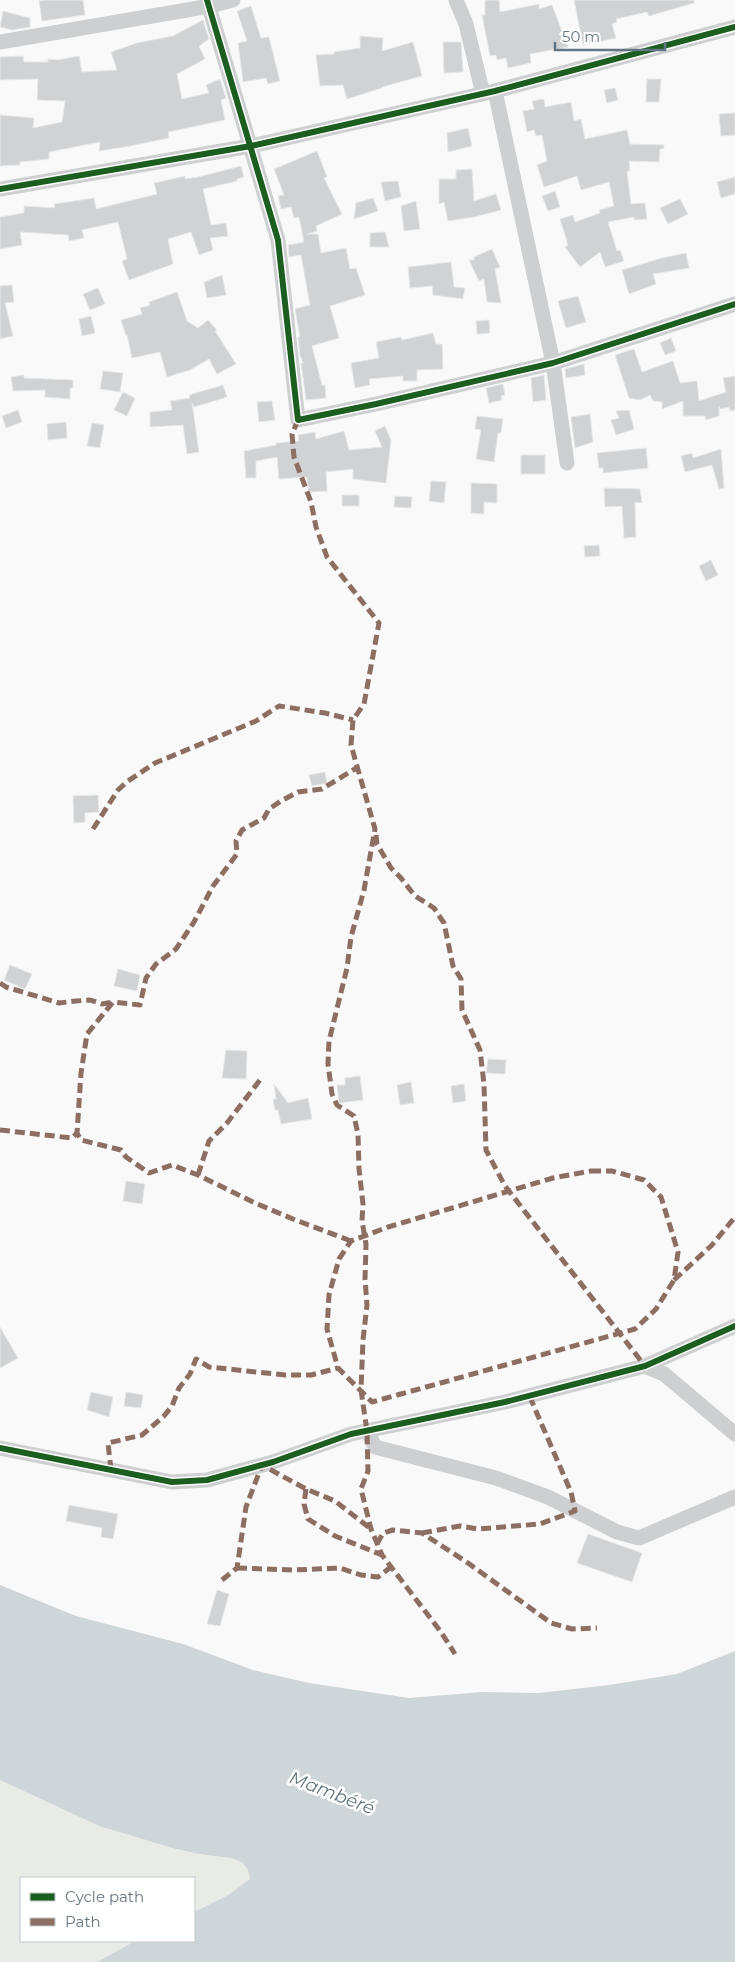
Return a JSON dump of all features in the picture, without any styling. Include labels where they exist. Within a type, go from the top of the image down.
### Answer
[{"type":"street","points":[[0,42],[233,0]]},
{"type":"street","points":[[456,0],[489,92],[553,363],[567,463]]},
{"type":"street","points":[[209,3],[278,240],[298,420],[553,363],[735,304]]},
{"type":"street","points":[[0,189],[251,146],[489,92],[735,27]]},
{"type":"street","points":[[0,1448],[172,1482],[207,1480],[273,1462],[351,1434],[505,1402],[645,1366],[735,1326]]},
{"type":"street","points":[[645,1366],[664,1374],[735,1434]]},
{"type":"street","points":[[367,1431],[375,1447],[496,1478],[548,1498],[616,1532],[639,1538],[735,1497]]},
{"type":"shaded area","points":[[0,1780],[99,1826],[176,1849],[199,1854],[232,1857],[243,1863],[248,1870],[250,1879],[228,1895],[195,1912],[195,1877],[20,1877],[20,1942],[133,1942],[97,1962],[0,1962]]},
{"type":"water","name":"Mambéré","points":[[0,1585],[76,1616],[183,1644],[253,1670],[309,1683],[409,1698],[482,1692],[539,1693],[609,1685],[677,1674],[735,1651],[735,1962],[97,1962],[133,1942],[195,1942],[195,1912],[228,1895],[250,1879],[248,1870],[243,1863],[232,1858],[176,1849],[99,1826],[0,1780]]},
{"type":"building","points":[[83,0],[85,15],[42,21],[39,1]]},
{"type":"building","points":[[485,0],[499,0],[500,12],[539,4],[539,9],[552,5],[568,47],[530,54],[531,63],[508,68],[506,58],[497,60],[496,55],[490,56],[482,15],[485,15]]},
{"type":"building","points":[[574,0],[694,0],[694,3],[649,16],[647,12],[616,19],[617,22],[612,24],[616,38],[583,45]]},
{"type":"building","points":[[251,6],[261,38],[269,37],[280,81],[268,84],[266,78],[243,82],[238,43],[247,41],[237,11]]},
{"type":"building","points":[[3,11],[30,18],[30,27],[12,30],[0,27]]},
{"type":"building","points":[[203,20],[209,39],[199,46],[205,59],[177,74],[182,99],[209,93],[206,85],[220,79],[226,98],[221,100],[225,120],[168,132],[169,138],[130,146],[99,151],[100,142],[49,152],[49,159],[20,162],[20,165],[0,166],[0,115],[34,118],[33,128],[62,122],[65,101],[37,100],[38,79],[0,80],[0,57],[23,56],[24,62],[48,62],[48,59],[58,60],[79,56],[82,72],[117,70],[111,52],[137,43],[173,36]]},
{"type":"building","points":[[360,36],[383,38],[382,51],[413,42],[422,76],[347,99],[343,85],[320,86],[316,55],[334,54],[334,52],[360,48]]},
{"type":"building","points":[[443,42],[461,42],[463,72],[444,73]]},
{"type":"building","points":[[647,79],[661,79],[659,102],[646,102]]},
{"type":"building","points":[[615,88],[618,100],[607,103],[604,90]]},
{"type":"building","points":[[544,99],[545,107],[571,102],[574,121],[581,119],[585,139],[627,130],[630,144],[664,145],[664,148],[660,149],[659,162],[629,161],[630,171],[627,171],[631,204],[645,203],[647,219],[634,220],[634,217],[608,222],[617,251],[620,250],[624,261],[605,267],[600,252],[580,267],[565,247],[568,245],[560,219],[573,215],[575,222],[600,213],[599,210],[614,206],[609,182],[581,190],[577,176],[544,187],[537,165],[547,161],[542,135],[536,136],[534,130],[527,132],[523,111],[534,109],[532,101]]},
{"type":"building","points":[[735,113],[735,135],[721,136],[719,114]]},
{"type":"building","points":[[468,128],[472,146],[448,152],[447,133]]},
{"type":"building","points":[[317,151],[327,177],[324,178],[342,214],[316,226],[317,231],[307,234],[318,234],[321,253],[346,248],[350,269],[356,268],[365,295],[330,306],[339,338],[312,346],[322,385],[325,385],[326,398],[306,400],[301,363],[303,363],[298,337],[300,337],[295,309],[310,305],[301,255],[289,257],[288,245],[304,242],[299,217],[294,218],[291,207],[281,209],[278,196],[284,195],[274,169]]},
{"type":"building","points":[[241,166],[244,177],[237,179],[237,181],[203,189],[211,225],[226,223],[228,236],[210,238],[213,250],[199,255],[191,232],[168,239],[173,264],[129,280],[122,261],[127,259],[118,222],[82,230],[84,238],[69,241],[68,235],[20,232],[22,245],[0,249],[0,217],[24,213],[24,206],[55,208],[54,204],[94,198],[96,209],[157,194],[154,183],[185,176],[185,179],[198,177]]},
{"type":"building","points":[[472,169],[474,201],[496,194],[501,210],[448,221],[444,202],[439,204],[439,179],[456,179],[456,170]]},
{"type":"building","points":[[735,177],[735,194],[721,198],[717,182]]},
{"type":"building","points":[[398,181],[401,197],[385,201],[381,182]]},
{"type":"building","points":[[555,191],[560,207],[548,211],[542,196]]},
{"type":"building","points":[[373,198],[378,211],[354,219],[356,203]]},
{"type":"building","points":[[680,199],[688,214],[668,224],[660,208]]},
{"type":"building","points":[[416,201],[420,229],[404,231],[401,206]]},
{"type":"building","points":[[385,232],[389,247],[370,247],[370,233]]},
{"type":"building","points":[[492,249],[500,267],[495,269],[501,303],[487,302],[484,279],[479,281],[469,260],[474,260],[474,257]]},
{"type":"building","points":[[686,253],[689,268],[653,274],[656,284],[629,294],[622,270]]},
{"type":"building","points":[[451,262],[454,287],[465,288],[463,299],[433,295],[432,286],[410,288],[408,267]]},
{"type":"building","points":[[222,275],[226,295],[207,298],[204,282]]},
{"type":"building","points":[[12,285],[14,302],[5,303],[13,336],[0,339],[0,286]]},
{"type":"building","points":[[98,288],[105,304],[90,310],[83,294]]},
{"type":"building","points":[[177,292],[187,321],[198,328],[208,320],[217,330],[215,331],[236,364],[217,374],[209,359],[190,370],[167,377],[160,352],[132,358],[127,335],[121,320],[142,314],[140,308],[150,305],[149,302]]},
{"type":"building","points":[[578,296],[586,322],[566,328],[558,301]]},
{"type":"building","points":[[91,316],[95,333],[82,336],[79,319]]},
{"type":"building","points":[[489,320],[490,333],[477,334],[476,321]]},
{"type":"building","points":[[433,333],[436,344],[442,344],[443,369],[417,370],[417,381],[403,381],[403,376],[369,379],[370,385],[355,388],[351,363],[379,358],[376,342],[401,337],[402,340]]},
{"type":"building","points":[[671,338],[676,351],[665,355],[660,343]]},
{"type":"building","points":[[634,349],[642,372],[673,361],[680,383],[697,381],[699,401],[726,392],[723,378],[735,376],[735,410],[730,411],[729,407],[720,409],[719,406],[719,416],[706,420],[705,416],[683,416],[683,401],[662,409],[662,402],[653,401],[650,395],[640,400],[629,398],[615,355]]},
{"type":"building","points":[[584,364],[585,375],[566,378],[565,369]]},
{"type":"building","points":[[103,371],[123,373],[120,392],[100,389]]},
{"type":"building","points":[[24,375],[24,378],[73,380],[73,388],[70,388],[70,399],[45,397],[45,390],[13,391],[11,377]]},
{"type":"building","points":[[544,375],[546,400],[533,402],[531,378]]},
{"type":"building","points":[[503,384],[505,395],[501,396],[502,400],[489,403],[486,388]]},
{"type":"building","points":[[223,385],[227,397],[194,407],[192,403],[199,452],[187,454],[183,425],[150,427],[150,412],[172,410],[170,401],[190,398],[189,395]]},
{"type":"building","points":[[123,392],[135,398],[127,416],[114,410]]},
{"type":"building","points":[[272,401],[275,420],[259,422],[257,402]]},
{"type":"building","points":[[18,410],[22,422],[6,428],[2,416]]},
{"type":"building","points":[[629,410],[634,429],[616,435],[611,420],[619,418],[616,411]]},
{"type":"building","points":[[590,414],[593,442],[575,448],[571,417]]},
{"type":"building","points":[[477,416],[503,419],[501,433],[498,433],[494,462],[476,459],[481,430],[475,429]]},
{"type":"building","points":[[66,422],[67,438],[48,440],[47,424]]},
{"type":"building","points":[[92,423],[104,425],[100,448],[87,446]]},
{"type":"building","points":[[385,426],[391,440],[386,483],[353,479],[353,469],[326,472],[327,491],[309,492],[307,477],[279,479],[277,457],[256,461],[256,478],[246,478],[244,451],[276,445],[276,443],[299,441],[298,435],[315,432],[316,439],[344,431],[349,450],[382,447],[375,431]]},
{"type":"building","points":[[646,448],[648,468],[603,473],[603,468],[599,468],[597,453]]},
{"type":"building","points":[[721,449],[724,488],[719,489],[712,465],[685,472],[681,456],[692,453],[693,458]]},
{"type":"building","points":[[521,455],[545,455],[545,474],[521,474]]},
{"type":"building","points":[[431,481],[446,482],[444,503],[429,501]]},
{"type":"building","points":[[471,483],[497,484],[497,503],[484,502],[484,514],[471,513]]},
{"type":"building","points":[[604,488],[640,489],[642,503],[635,502],[636,537],[624,538],[622,506],[605,507]]},
{"type":"building","points":[[342,495],[359,495],[359,506],[342,506]]},
{"type":"building","points":[[395,496],[412,497],[411,508],[394,507]]},
{"type":"building","points":[[599,545],[600,556],[585,557],[584,546]]},
{"type":"building","points":[[711,560],[718,575],[706,581],[699,566]]},
{"type":"building","points":[[325,772],[327,783],[312,786],[309,775]]},
{"type":"building","points":[[98,795],[99,812],[85,813],[85,822],[74,823],[73,796]]},
{"type":"building","points":[[10,965],[32,974],[25,989],[4,980]]},
{"type":"building","points":[[118,969],[140,975],[137,991],[114,986]]},
{"type":"building","points":[[226,1050],[247,1051],[246,1079],[222,1078]]},
{"type":"building","points":[[488,1059],[506,1060],[505,1074],[486,1073]]},
{"type":"building","points":[[360,1076],[363,1100],[339,1103],[337,1085],[345,1085],[345,1078]]},
{"type":"building","points":[[411,1082],[414,1103],[400,1105],[397,1085]]},
{"type":"building","points":[[274,1084],[288,1103],[308,1098],[312,1119],[281,1124],[273,1099],[276,1099]]},
{"type":"building","points":[[464,1084],[466,1101],[453,1103],[451,1086]]},
{"type":"building","points":[[126,1181],[145,1184],[142,1204],[123,1201]]},
{"type":"building","points":[[0,1327],[18,1358],[0,1368]]},
{"type":"building","points":[[91,1392],[113,1397],[109,1417],[87,1410]]},
{"type":"building","points":[[126,1392],[143,1395],[141,1408],[124,1406]]},
{"type":"building","points":[[69,1505],[118,1514],[113,1539],[101,1537],[102,1528],[66,1521]]},
{"type":"building","points":[[588,1534],[642,1553],[632,1582],[577,1563]]},
{"type":"building","points":[[217,1590],[229,1594],[220,1626],[207,1624]]},
{"type":"marked path","points":[[298,420],[292,434],[294,457],[311,502],[316,527],[327,557],[379,623],[364,704],[353,720],[351,745],[375,829],[364,890],[351,937],[347,968],[329,1041],[328,1064],[332,1094],[337,1105],[354,1116],[358,1134],[363,1204],[362,1221],[366,1244],[365,1279],[367,1305],[363,1340],[361,1390],[367,1431],[368,1471],[361,1489],[371,1529],[382,1555],[441,1632],[455,1654]]},
{"type":"marked path","points":[[93,829],[118,790],[155,763],[256,721],[279,706],[325,713],[353,720]]},
{"type":"marked path","points":[[351,1241],[255,1203],[198,1175],[172,1165],[149,1173],[126,1157],[121,1150],[81,1140],[77,1133],[81,1073],[87,1034],[113,1002],[140,1005],[146,978],[156,964],[176,949],[194,922],[213,886],[237,854],[236,841],[242,830],[264,818],[269,809],[281,801],[298,792],[322,789],[358,767]]},
{"type":"marked path","points":[[376,835],[377,844],[391,868],[415,896],[434,908],[444,923],[453,966],[461,979],[462,1010],[480,1050],[484,1084],[486,1150],[505,1186],[645,1366]]},
{"type":"marked path","points":[[0,983],[6,987],[59,1003],[90,1000],[102,1004],[113,1002]]},
{"type":"marked path","points":[[198,1175],[209,1141],[227,1123],[260,1080]]},
{"type":"marked path","points":[[0,1130],[72,1138],[77,1133]]},
{"type":"marked path","points":[[591,1171],[612,1171],[644,1180],[661,1197],[678,1252],[674,1280],[656,1309],[635,1329],[372,1402],[338,1368],[327,1329],[329,1295],[339,1259],[351,1241],[388,1227],[553,1178],[591,1171]]},
{"type":"marked path","points":[[674,1280],[712,1245],[735,1217]]},
{"type":"marked path","points":[[111,1470],[108,1443],[142,1435],[164,1416],[172,1406],[179,1388],[190,1374],[196,1359],[209,1367],[285,1375],[311,1375],[338,1368]]},
{"type":"marked path","points":[[422,1533],[460,1526],[478,1529],[540,1524],[575,1511],[571,1492],[529,1395]]},
{"type":"marked path","points":[[222,1580],[237,1568],[246,1507],[262,1465],[306,1489],[335,1501],[371,1529]]},
{"type":"marked path","points":[[306,1489],[304,1504],[308,1519],[335,1536],[382,1555]]},
{"type":"marked path","points":[[377,1544],[383,1533],[393,1530],[422,1533],[468,1563],[551,1623],[572,1629],[597,1628]]},
{"type":"marked path","points":[[237,1568],[294,1570],[340,1568],[361,1575],[378,1577],[391,1567]]},
{"type":"cycle path","points":[[207,0],[278,240],[298,420],[553,363],[735,304]]},
{"type":"cycle path","points":[[0,189],[251,146],[495,91],[735,27]]},
{"type":"cycle path","points":[[0,1448],[172,1482],[207,1480],[273,1462],[351,1434],[505,1402],[645,1366],[735,1326]]}]
